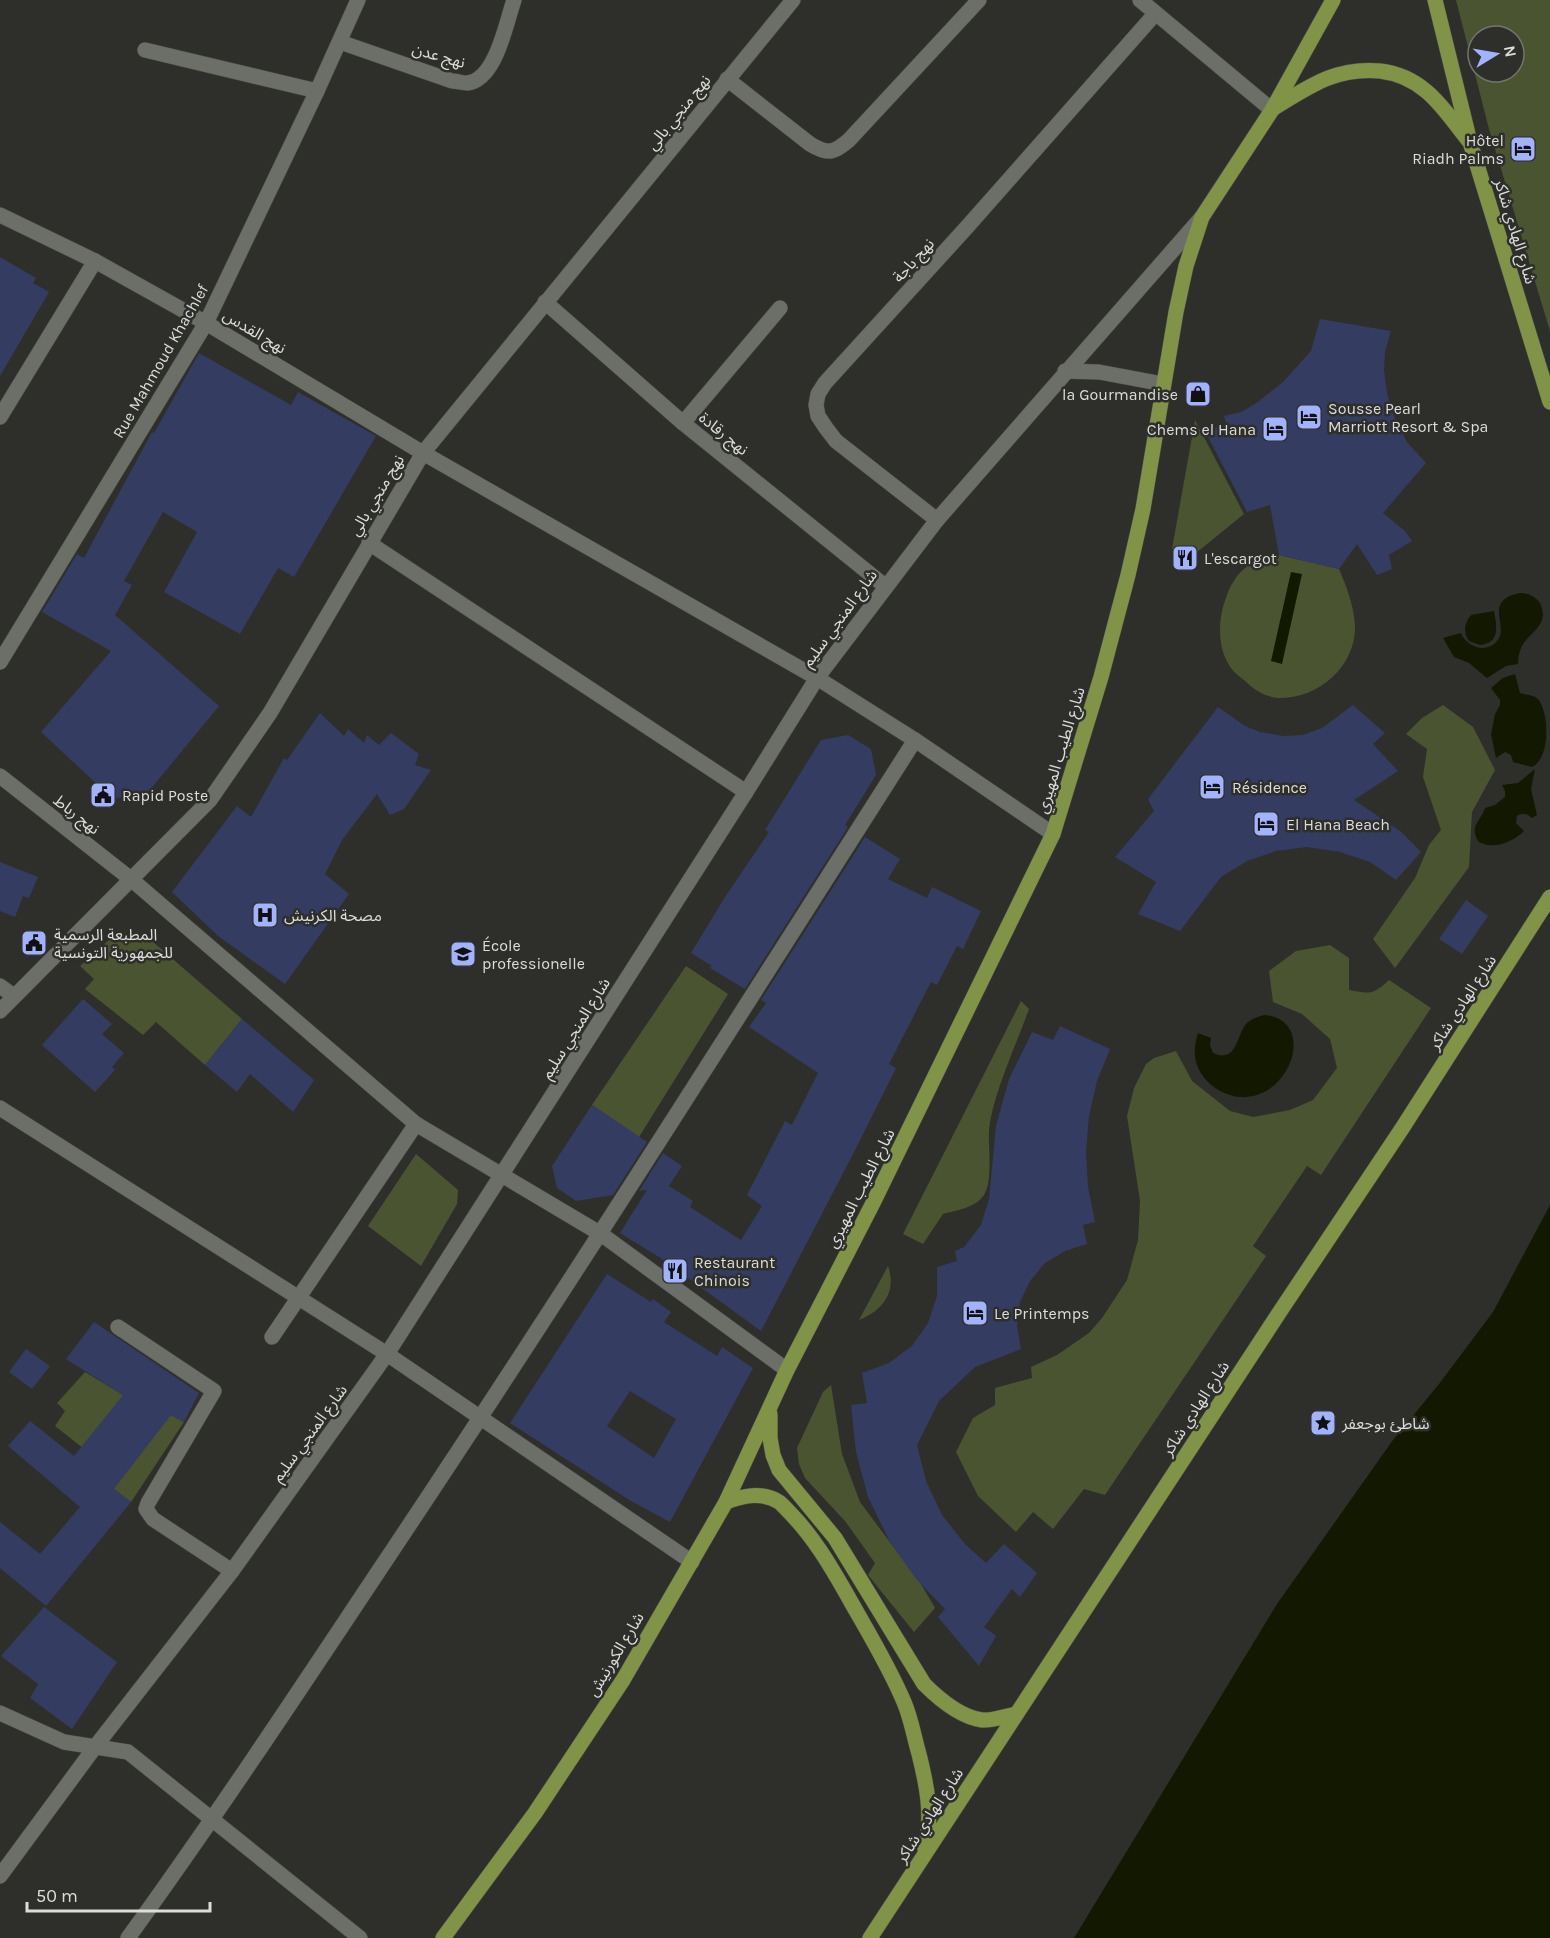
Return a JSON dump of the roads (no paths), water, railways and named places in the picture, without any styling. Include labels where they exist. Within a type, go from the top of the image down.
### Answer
[{"type":"main road","name":"شارع الطيب المهيري","points":[[787,1370],[873,1203],[1053,834],[1101,677],[1128,574],[1143,509],[1163,384],[1186,266],[1202,217],[1272,110],[1333,0]]},
{"type":"main road","name":"شارع الهادي شاكر","points":[[1435,0],[1470,142],[1550,402]]},
{"type":"main road","points":[[1272,110],[1328,77],[1365,70],[1386,72],[1406,77],[1427,91],[1470,142]]},
{"type":"main road","name":"شارع الهادي شاكر","points":[[870,1938],[1272,1323],[1403,1128],[1550,897]]},
{"type":"main road","name":"شارع الكورنيش","points":[[443,1938],[554,1784],[623,1680],[726,1502],[787,1370]]},
{"type":"main road","points":[[771,1405],[770,1438],[779,1470],[835,1538],[924,1684],[939,1699],[964,1714],[983,1720],[1016,1714]]},
{"type":"main road","points":[[726,1502],[739,1497],[765,1496],[779,1502],[786,1509],[822,1551],[888,1666],[905,1704],[926,1781],[930,1812],[929,1832],[923,1858]]},
{"type":"street","name":"Rue Mahmoud Khachlef","points":[[0,662],[206,323],[358,0]]},
{"type":"street","name":"نهج عدن","points":[[340,42],[452,81],[467,83],[479,78],[495,58],[514,0]]},
{"type":"street","name":"نهج منجي بالي","points":[[0,1011],[210,800],[270,713],[423,453],[793,0]]},
{"type":"street","points":[[728,79],[810,144],[820,150],[830,152],[839,149],[849,140],[979,0]]},
{"type":"street","points":[[1140,0],[1272,110]]},
{"type":"street","name":"نهج باجة","points":[[937,520],[836,441],[818,416],[816,405],[818,394],[825,383],[975,218],[1155,14]]},
{"type":"street","points":[[145,50],[317,90]]},
{"type":"street","name":"نهج القدس","points":[[0,214],[95,261],[206,323],[423,453],[817,678],[915,740],[1053,834]]},
{"type":"street","name":"شارع المنجي سليم","points":[[0,1876],[95,1747],[232,1571],[387,1354],[817,678],[937,520],[1202,217]]},
{"type":"street","points":[[0,417],[95,261]]},
{"type":"street","name":"نهج رقادة","points":[[545,302],[683,423],[885,586]]},
{"type":"street","points":[[683,423],[780,308]]},
{"type":"street","points":[[1065,371],[1100,372],[1163,384]]},
{"type":"street","points":[[369,543],[746,792]]},
{"type":"street","points":[[128,1938],[213,1820],[481,1418],[601,1234],[915,740]]},
{"type":"street","name":"نهج رباط","points":[[0,776],[132,880],[416,1124],[601,1234],[787,1370]]},
{"type":"street","points":[[0,986],[14,996]]},
{"type":"street","points":[[0,1108],[387,1354],[692,1562]]},
{"type":"street","points":[[272,1337],[416,1124]]},
{"type":"street","points":[[118,1328],[214,1391],[146,1509],[153,1520],[232,1571]]},
{"type":"street","points":[[0,1713],[64,1742],[128,1752],[360,1938]]},
{"type":"place","name":"Hôtel Riadh Palms","points":[[1523,149]]},
{"type":"place","name":"la Gourmandise","points":[[1198,394]]},
{"type":"place","name":"Sousse Pearl Marriott Resort & Spa","points":[[1309,417]]},
{"type":"place","name":"Chems el Hana","points":[[1275,429]]},
{"type":"place","name":"L'escargot","points":[[1185,558]]},
{"type":"place","name":"Résidence","points":[[1212,787]]},
{"type":"place","name":"Rapid Poste","points":[[103,795]]},
{"type":"place","name":"El Hana Beach","points":[[1266,824]]},
{"type":"place","name":"مصحة الكرنيش","points":[[265,915]]},
{"type":"place","name":"المطبعة الرسمية للجمهورية التونسية","points":[[34,943]]},
{"type":"place","name":"École professionelle","points":[[463,954]]},
{"type":"place","name":"Restaurant Chinois","points":[[675,1271]]},
{"type":"place","name":"Le Printemps","points":[[975,1313]]},
{"type":"place","name":"شاطئ بوجعفر","points":[[1323,1423]]}]
